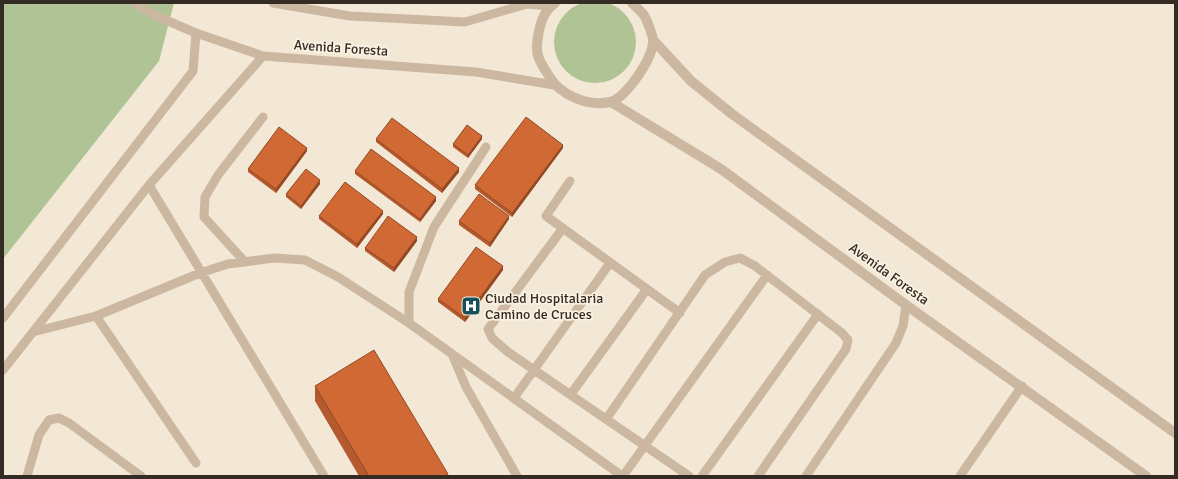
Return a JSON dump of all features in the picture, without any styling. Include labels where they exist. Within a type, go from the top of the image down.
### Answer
[{"type":"street","points":[[632,3],[644,14],[654,41],[691,81],[732,114],[1175,433]]},
{"type":"street","points":[[553,5],[538,28],[536,55],[554,85],[571,96],[588,103],[611,102],[633,84],[647,63],[654,41]]},
{"type":"street","name":"Avenida Foresta","points":[[611,102],[721,169],[906,305],[1022,386],[1146,476]]},
{"type":"lane","name":"Avenida Foresta","points":[[135,3],[154,15],[196,33],[263,56],[476,72],[554,85]]},
{"type":"lane","points":[[273,3],[350,16],[465,22],[527,4],[553,5]]},
{"type":"lane","points":[[3,318],[193,70],[196,33]]},
{"type":"lane","points":[[3,370],[149,185],[263,56]]},
{"type":"lane","points":[[245,262],[204,217],[205,197],[218,175],[263,117]]},
{"type":"lane","points":[[409,323],[409,292],[434,227],[486,147]]},
{"type":"lane","points":[[570,181],[546,216],[680,312]]},
{"type":"lane","points":[[149,185],[200,273],[324,476]]},
{"type":"lane","points":[[563,228],[488,329],[492,338],[508,352],[535,368],[689,476]]},
{"type":"lane","points":[[33,332],[96,316],[200,273],[228,264],[274,258],[305,260],[338,277],[409,323],[623,476],[767,275]]},
{"type":"lane","points":[[607,418],[705,276],[725,262],[740,258],[755,266],[767,275],[842,333],[848,340],[846,350],[758,476]]},
{"type":"lane","points":[[514,398],[610,263]]},
{"type":"lane","points":[[572,394],[647,289]]},
{"type":"lane","points":[[806,476],[896,343],[903,326],[906,305]]},
{"type":"lane","points":[[702,476],[818,314]]},
{"type":"lane","points":[[96,316],[196,463]]},
{"type":"lane","points":[[452,354],[466,387],[517,476]]},
{"type":"lane","points":[[960,476],[1022,386]]},
{"type":"lane","points":[[27,476],[38,435],[49,420],[59,418],[141,476]]},
{"type":"green space","points":[[595,1],[611,4],[624,13],[633,26],[636,42],[633,58],[624,71],[611,80],[595,83],[579,80],[566,71],[557,58],[554,42],[557,26],[566,13],[579,4]]},
{"type":"green space","points":[[3,3],[174,3],[159,61],[3,259]]},
{"type":"building","points":[[526,117],[563,145],[512,213],[475,185]]},
{"type":"building","points":[[392,118],[459,168],[442,189],[376,139]]},
{"type":"building","points":[[467,125],[482,136],[468,155],[453,144]]},
{"type":"building","points":[[279,127],[307,148],[276,189],[248,169]]},
{"type":"building","points":[[371,149],[436,197],[420,219],[355,171]]},
{"type":"building","points":[[306,169],[320,180],[301,206],[286,194]]},
{"type":"building","points":[[345,182],[383,211],[357,244],[319,216]]},
{"type":"building","points":[[479,194],[509,216],[490,243],[459,221]]},
{"type":"building","points":[[388,216],[417,237],[394,268],[365,248]]},
{"type":"building","points":[[476,247],[503,266],[465,318],[438,299]]},
{"type":"building","points":[[374,350],[448,474],[444,476],[369,476],[315,386]]},
{"type":"place","name":"Ciudad Hospitalaria Camino de Cruces","points":[[471,306]]}]
